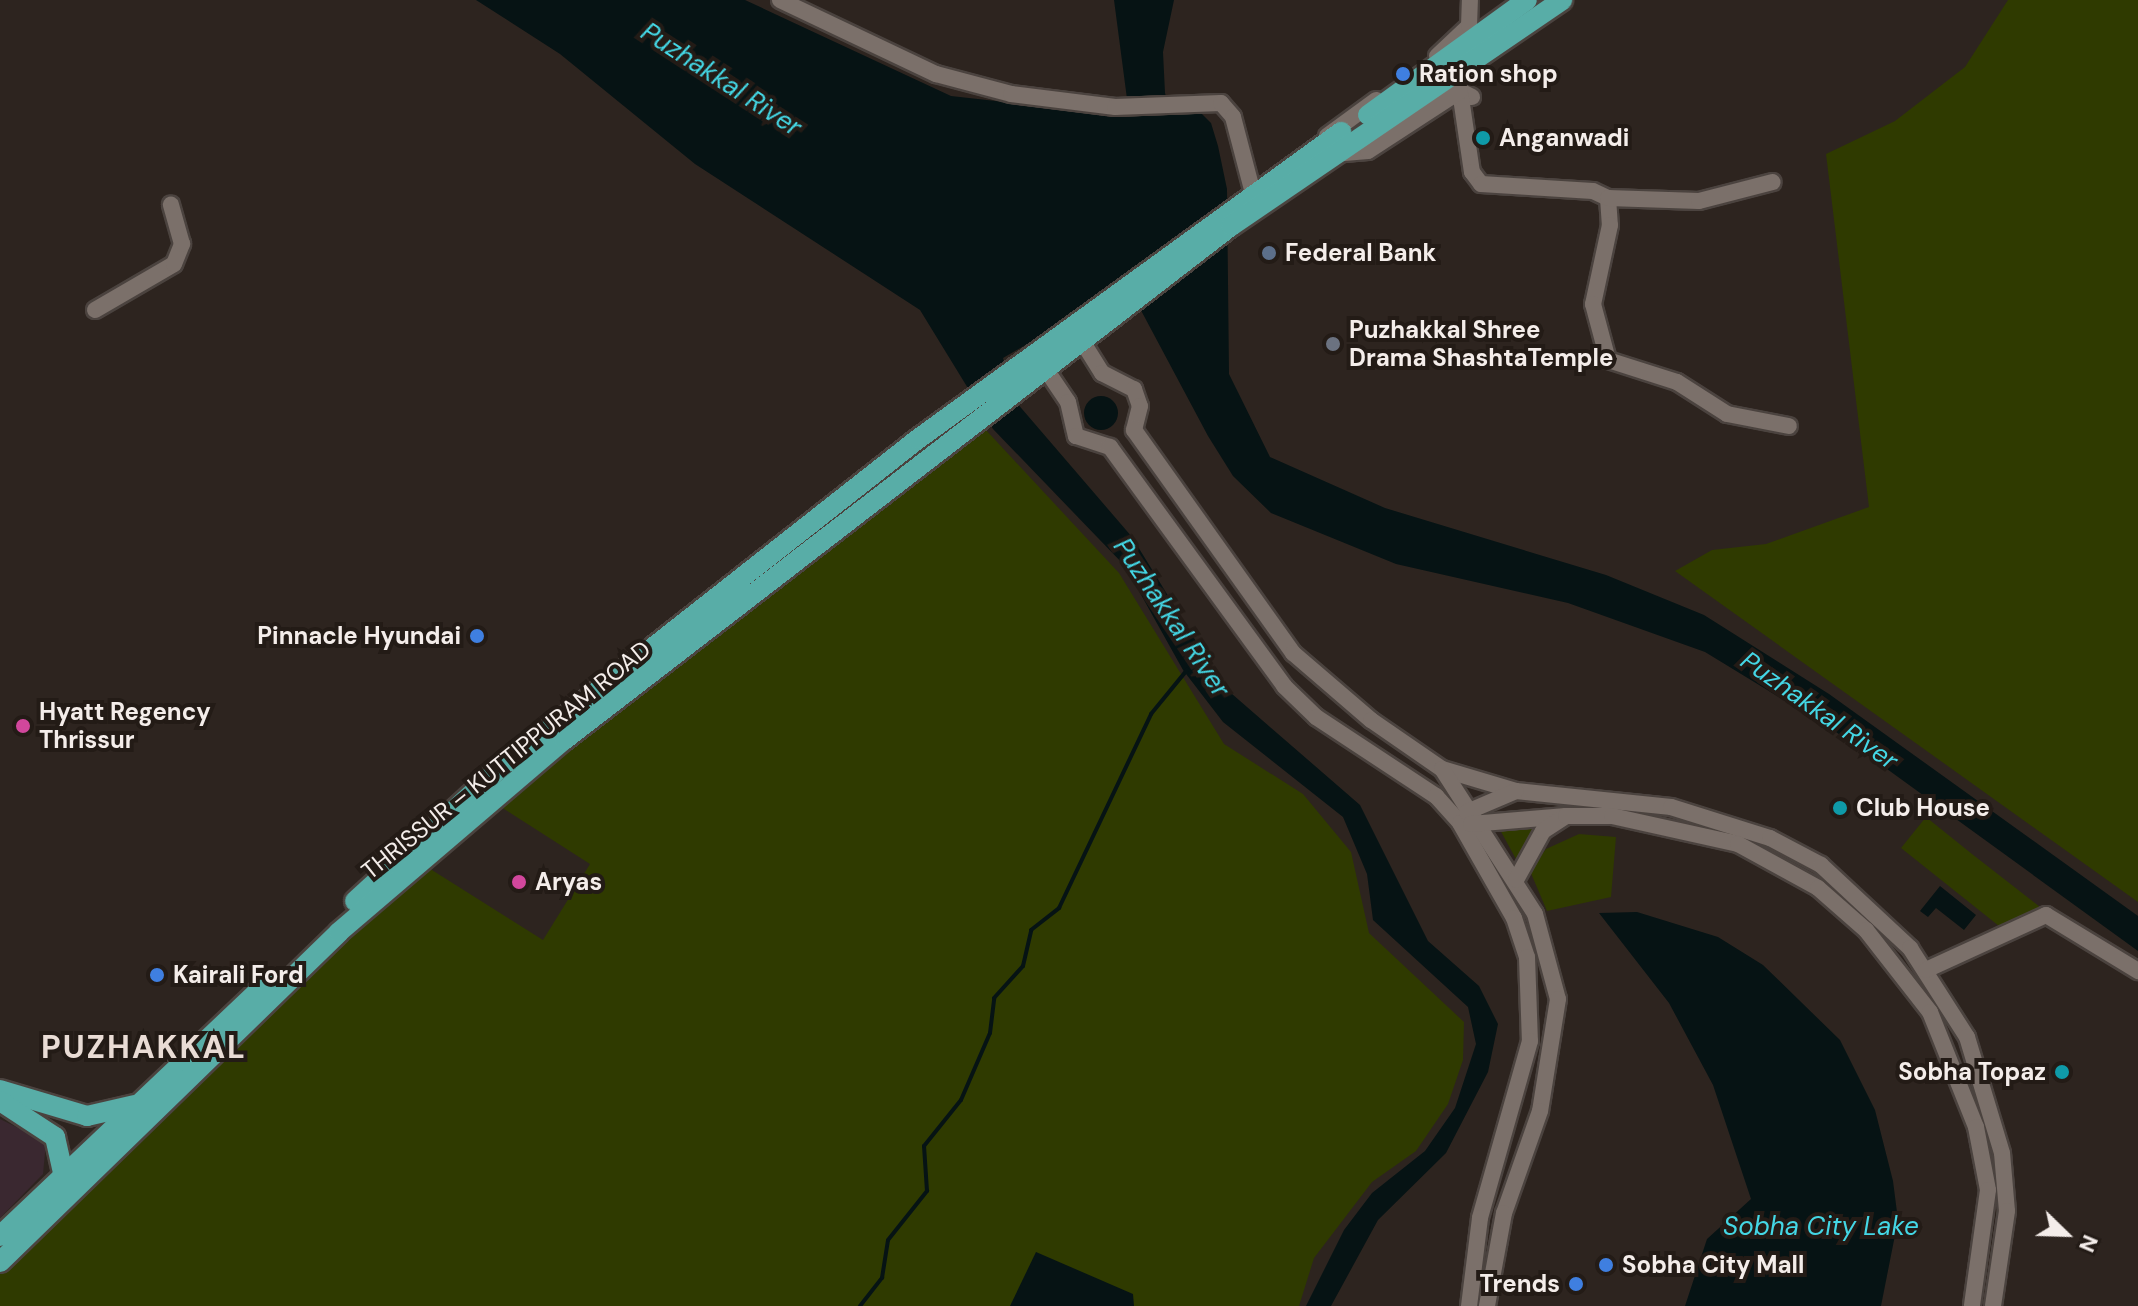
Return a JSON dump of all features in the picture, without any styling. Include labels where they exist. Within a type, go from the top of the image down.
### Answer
[{"type":"main road","points":[[1120,299],[1231,226],[1305,155],[1527,0]]},
{"type":"main road","points":[[1031,370],[1120,299],[1255,201],[1332,154],[1562,0]]},
{"type":"main road","name":"THRISSUR – KUTTIPPURAM ROAD","points":[[0,1236],[138,1104],[453,820],[924,447],[1031,370],[1082,341],[1120,299]]},
{"type":"main road","name":"THRISSUR – KUTTIPPURAM ROAD","points":[[0,1262],[453,820]]},
{"type":"main road","points":[[0,1090],[87,1116],[138,1104]]},
{"type":"main road","points":[[0,1101],[55,1137],[64,1177]]},
{"type":"street","points":[[780,0],[936,74],[1011,94],[1115,107],[1185,101],[1221,103],[1233,117],[1255,201]]},
{"type":"street","points":[[1305,155],[1469,26],[1470,0]]},
{"type":"street","points":[[1332,154],[1368,151],[1466,94],[1472,172],[1481,184],[1593,191],[1608,198],[1711,199],[1773,182]]},
{"type":"street","points":[[1608,198],[1610,225],[1593,304],[1608,360],[1677,382],[1727,414],[1789,426]]},
{"type":"street","points":[[95,310],[174,264],[182,244],[171,205]]},
{"type":"street","points":[[1082,341],[1102,373],[1134,389],[1140,406],[1134,430],[1293,653],[1322,683],[1442,769],[1472,806],[1516,880],[1548,960],[1557,1033],[1540,1111],[1502,1222],[1487,1306]]},
{"type":"street","points":[[1031,370],[1068,402],[1076,436],[1110,447],[1284,686],[1316,717],[1436,796],[1460,823],[1514,918],[1531,999],[1521,1088],[1480,1218],[1469,1306]]},
{"type":"street","points":[[1442,769],[1516,791],[1629,798],[1770,838],[1858,895],[1926,970],[1967,1037],[2002,1153],[2007,1211],[1993,1306]]},
{"type":"street","points":[[1460,823],[1472,806],[1516,791]]},
{"type":"street","points":[[1460,823],[1481,825],[1566,816],[1645,821],[1738,844],[1818,888],[1896,966],[1930,1012],[1976,1127],[1988,1190],[1972,1306]]},
{"type":"street","points":[[1516,880],[1543,831],[1566,816]]},
{"type":"street","points":[[1926,970],[2046,915],[2138,971]]},
{"type":"street","points":[[1480,1218],[1502,1222]]},
{"type":"shaded area","points":[[0,1119],[46,1142],[43,1174],[0,1218]]},
{"type":"green space","points":[[2008,0],[2138,0],[2138,902],[1675,571],[1712,550],[1766,544],[1869,507],[1826,154],[1895,121],[1965,67]]},
{"type":"green space","points":[[985,429],[1119,573],[1224,744],[1303,794],[1351,852],[1369,933],[1464,1022],[1463,1060],[1448,1104],[1416,1151],[1372,1182],[1314,1258],[1299,1306],[0,1306],[0,1269],[424,865],[543,940],[590,864],[498,805]]},
{"type":"green space","points":[[1926,817],[2044,910],[2004,930],[1901,848]]},
{"type":"green space","points":[[1538,821],[1517,861],[1498,826]]},
{"type":"green space","points":[[1579,834],[1616,837],[1611,897],[1547,911],[1530,871],[1546,849]]},
{"type":"water","name":"Puzhakkal River","points":[[476,0],[745,0],[951,96],[1119,115],[1129,114],[1114,0],[1174,0],[1163,52],[1165,93],[1171,114],[1201,113],[1211,123],[1218,146],[1227,189],[1229,374],[1270,457],[1385,508],[1606,575],[1704,615],[1829,694],[2138,916],[2138,951],[1836,732],[1705,652],[1568,603],[1396,564],[1271,513],[1233,476],[1208,436],[1128,286],[1003,358],[1016,402],[1132,537],[1224,687],[1360,805],[1428,941],[1479,986],[1498,1024],[1488,1072],[1446,1153],[1378,1220],[1331,1306],[1306,1306],[1344,1230],[1372,1193],[1425,1151],[1455,1108],[1476,1044],[1468,1007],[1373,920],[1367,874],[1343,817],[1223,722],[1183,670],[1125,566],[993,429],[920,310],[695,164],[560,54]]},
{"type":"water","points":[[1101,396],[1113,401],[1118,413],[1113,425],[1101,430],[1089,425],[1084,413],[1089,401]]},
{"type":"water","points":[[1940,886],[1976,915],[1964,930],[1936,908],[1928,917],[1920,911]]},
{"type":"water","name":"Sobha City Lake","points":[[1637,912],[1718,937],[1763,965],[1840,1040],[1875,1110],[1893,1181],[1898,1220],[1881,1306],[1685,1306],[1707,1239],[1751,1199],[1713,1085],[1669,1003],[1599,913]]},
{"type":"water","points":[[1036,1252],[1133,1294],[1134,1306],[1010,1306]]},
{"type":"waterway","name":"Puzhakkal River","points":[[860,1306],[882,1278],[888,1240],[927,1191],[924,1146],[961,1100],[990,1033],[994,998],[1023,966],[1031,930],[1059,908],[1151,714],[1187,670]]},
{"type":"place","name":"Ration shop","points":[[1403,74]]},
{"type":"place","name":"Anganwadi","points":[[1483,138]]},
{"type":"place","name":"Federal Bank","points":[[1269,253]]},
{"type":"place","name":"Puzhakkal Shree Drama ShashtaTemple","points":[[1333,344]]},
{"type":"place","name":"Pinnacle Hyundai","points":[[477,636]]},
{"type":"place","name":"Hyatt Regency Thrissur","points":[[23,726]]},
{"type":"place","name":"Club House","points":[[1840,808]]},
{"type":"place","name":"Aryas","points":[[519,882]]},
{"type":"place","name":"Kairali Ford","points":[[157,975]]},
{"type":"place","name":"Sobha Topaz","points":[[2062,1072]]},
{"type":"place","name":"Sobha City Mall","points":[[1606,1265]]},
{"type":"place","name":"Trends","points":[[1576,1284]]},
{"type":"district","name":"PUZHAKKAL","points":[[144,1047]]}]
